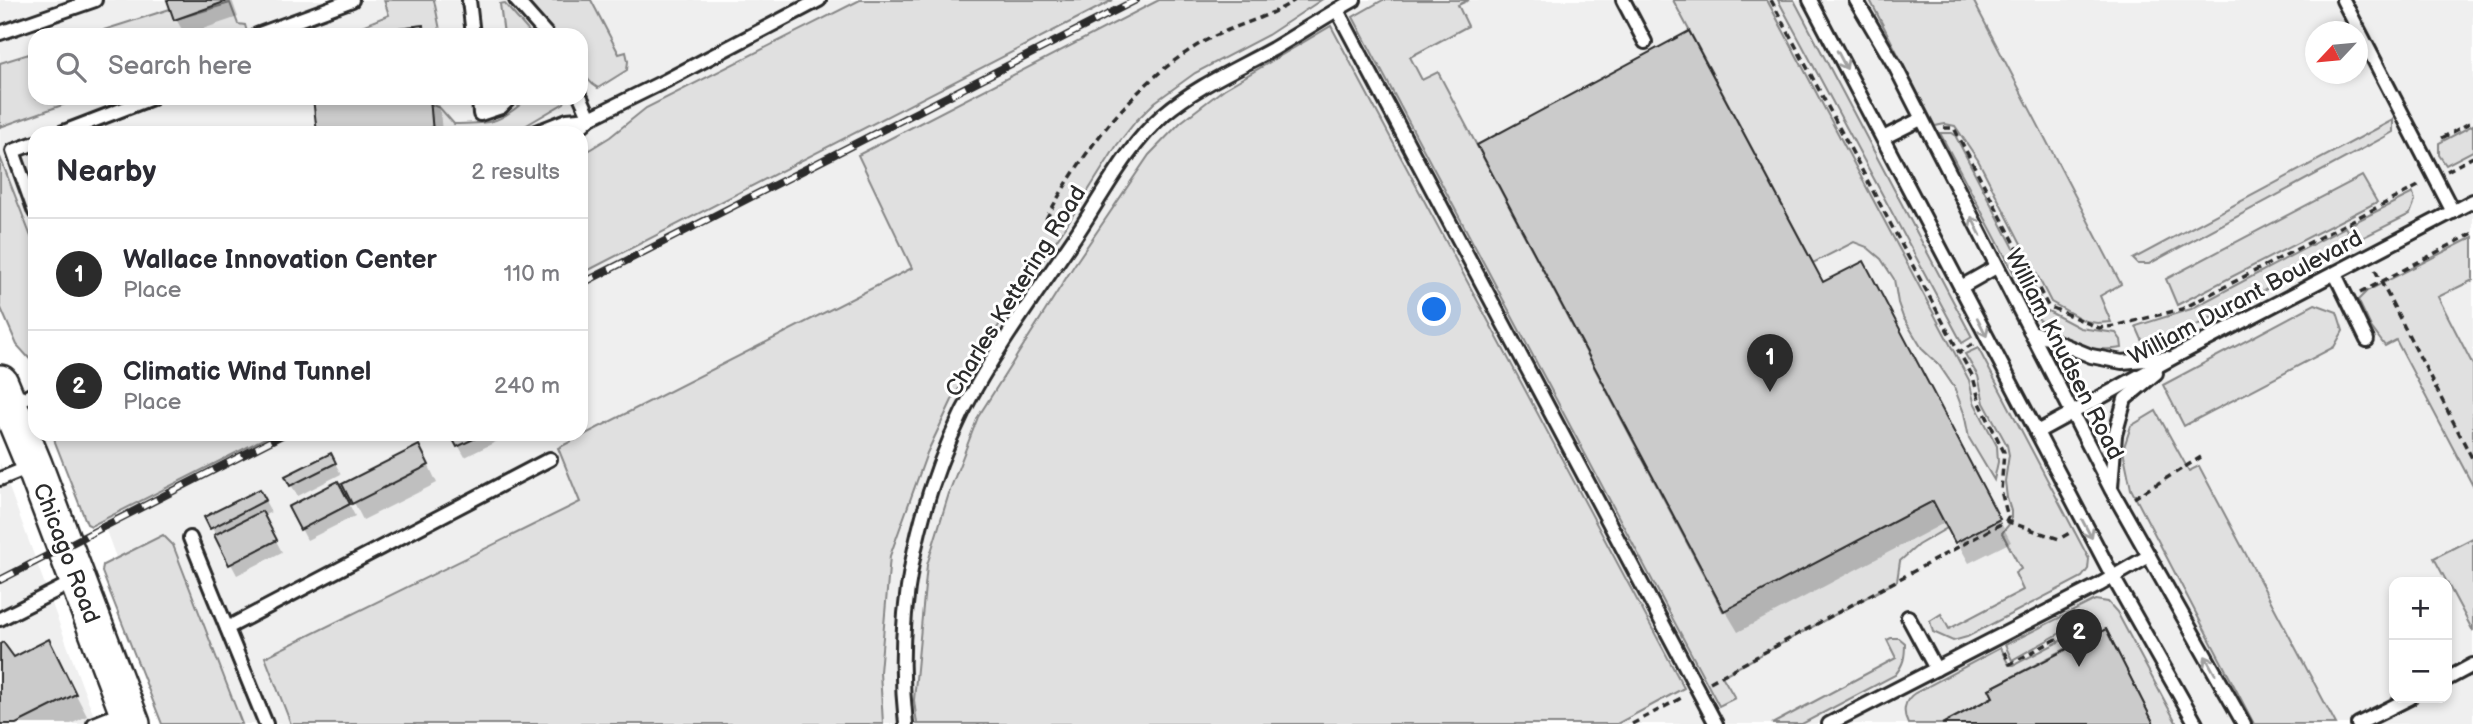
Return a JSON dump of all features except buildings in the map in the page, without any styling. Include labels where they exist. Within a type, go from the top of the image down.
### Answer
[{"type":"main road","name":"Chicago Road","points":[[12,406],[129,717]]},
{"type":"lane","points":[[0,33],[95,0]]},
{"type":"lane","points":[[276,28],[352,0]]},
{"type":"lane","points":[[470,0],[472,28]]},
{"type":"lane","points":[[516,0],[541,28]]},
{"type":"lane","points":[[581,126],[590,118],[665,82],[819,0]]},
{"type":"lane","name":"Charles Kettering Road","points":[[906,724],[902,670],[905,609],[914,547],[937,469],[964,410],[997,355],[1120,164],[1139,139],[1190,94],[1273,49],[1354,0]]},
{"type":"lane","points":[[1623,0],[1645,42]]},
{"type":"lane","points":[[1810,0],[2113,577],[2196,724]]},
{"type":"lane","name":"William Knudsen Road","points":[[1856,0],[1895,66],[2111,489],[2244,724]]},
{"type":"lane","points":[[2343,0],[2453,212]]},
{"type":"lane","points":[[1337,10],[1716,724]]},
{"type":"lane","points":[[79,126],[134,105]]},
{"type":"lane","points":[[479,105],[480,114],[503,105]]},
{"type":"lane","points":[[584,105],[590,118]]},
{"type":"lane","points":[[552,126],[567,120],[590,118]]},
{"type":"lane","points":[[1883,138],[1921,119]]},
{"type":"lane","points":[[28,146],[13,151],[28,193]]},
{"type":"lane","name":"William Durant Boulevard","points":[[2037,432],[2174,357],[2473,201]]},
{"type":"lane","points":[[1962,287],[1996,267]]},
{"type":"lane","points":[[2335,274],[2367,340]]},
{"type":"lane","points":[[2030,331],[2091,356],[2122,362],[2174,357]]},
{"type":"lane","points":[[2111,489],[2115,435],[2125,399],[2174,357]]},
{"type":"lane","points":[[227,628],[550,459]]},
{"type":"lane","points":[[0,479],[34,465]]},
{"type":"lane","points":[[190,538],[266,724]]},
{"type":"lane","points":[[1829,724],[2149,556]]},
{"type":"lane","points":[[0,619],[77,580]]},
{"type":"lane","points":[[1908,617],[1936,669]]},
{"type":"lane","points":[[2452,676],[2473,665]]},
{"type":"lane","points":[[2358,724],[2400,703]]},
{"type":"lane","points":[[94,724],[129,717]]},
{"type":"path","points":[[1045,219],[1063,187],[1125,104],[1167,66],[1202,43],[1235,26],[1283,8],[1295,0]]},
{"type":"path","points":[[1632,724],[2006,521],[2008,517],[2001,491],[2004,452],[1980,403],[1973,377],[1771,0]]},
{"type":"path","points":[[2442,138],[2473,121]]},
{"type":"path","points":[[1927,132],[1942,127],[1954,128],[2048,306],[2099,328],[2182,309],[2473,157]]},
{"type":"path","points":[[2349,222],[2473,460]]},
{"type":"path","points":[[2349,302],[2473,233]]},
{"type":"path","points":[[2042,309],[2048,306]]},
{"type":"path","points":[[1959,352],[1973,344]]},
{"type":"path","points":[[2129,500],[2201,457]]},
{"type":"path","points":[[2006,521],[2059,538],[2074,530]]},
{"type":"path","points":[[1997,637],[2010,664],[2068,633],[2072,642]]},
{"type":"shaded area","points":[[0,0],[2473,0],[2473,724],[178,724],[73,441],[588,441],[588,126],[28,126],[28,321],[0,246]]},
{"type":"shaded area","points":[[384,0],[434,0],[440,28],[423,28],[423,25],[357,28],[389,15]]},
{"type":"shaded area","points":[[526,0],[591,0],[619,54],[626,52],[627,70],[598,88],[588,79],[588,28],[550,28]]},
{"type":"shaded area","points":[[860,0],[1113,0],[588,270],[588,151],[646,108]]},
{"type":"shaded area","points":[[1159,0],[1321,0],[1268,35],[1195,73],[1155,102],[1136,121],[1117,145],[952,400],[927,453],[890,556],[880,672],[883,724],[291,724],[265,657],[580,502],[558,448],[572,441],[588,441],[588,433],[912,268],[858,155]]},
{"type":"shaded area","points":[[1383,0],[1469,0],[1458,5],[1468,26],[1410,57],[1422,80],[1438,72],[1723,611],[1933,501],[1947,528],[1918,545],[1900,561],[1897,581],[1722,676],[1735,698],[1719,706],[1353,17]]},
{"type":"shaded area","points":[[1673,0],[1767,0],[1969,380],[1974,402],[1997,446],[1998,462],[1994,480],[1969,438],[1964,413],[1954,387],[1939,365],[1923,350],[1903,317],[1894,279],[1881,259],[1867,247],[1854,242],[1813,263]]},
{"type":"shaded area","points":[[1778,0],[1794,0],[1972,337],[1962,343]]},
{"type":"shaded area","points":[[1870,0],[1973,0],[2121,284],[2100,296],[2111,322],[2085,321],[2051,302],[1978,160],[1955,126],[1935,126]]},
{"type":"shaded area","points":[[230,3],[238,24],[245,25],[246,28],[110,28],[170,9],[176,19]]},
{"type":"shaded area","points":[[504,3],[526,28],[503,28],[500,4]]},
{"type":"shaded area","points":[[1331,26],[1684,688],[1617,724],[917,724],[914,700],[927,565],[950,490],[978,417],[1075,264],[1149,155],[1181,122],[1224,89]]},
{"type":"shaded area","points":[[28,54],[28,105],[62,105],[0,127],[0,63]]},
{"type":"shaded area","points":[[430,105],[440,108],[454,124],[494,120],[520,105],[561,105],[525,126],[432,126]]},
{"type":"shaded area","points":[[2393,120],[2393,132],[2149,264],[2138,264],[2133,259]]},
{"type":"shaded area","points":[[2473,125],[2473,151],[2446,165],[2439,155],[2439,143]]},
{"type":"shaded area","points":[[1940,133],[1955,135],[2043,304],[2033,309]]},
{"type":"shaded area","points":[[0,157],[28,229],[28,357],[17,345],[0,306]]},
{"type":"shaded area","points":[[2362,176],[2377,202],[2177,305],[2166,279]]},
{"type":"shaded area","points":[[2413,193],[2415,201],[2410,214],[2360,239],[2353,223]]},
{"type":"shaded area","points":[[2345,227],[2355,244],[2191,328],[2143,342],[2136,326],[2191,309]]},
{"type":"shaded area","points":[[2473,237],[2473,280],[2438,297],[2473,365],[2473,486],[2396,340],[2385,346],[2371,327],[2358,300],[2367,291]]},
{"type":"shaded area","points":[[2315,304],[2337,312],[2343,331],[2334,347],[2184,426],[2163,385]]},
{"type":"shaded area","points":[[2048,311],[2080,328],[2116,333],[2122,348],[2099,349],[2065,340],[2037,317]]},
{"type":"shaded area","points":[[1978,348],[2089,559],[2088,569],[2082,577],[1967,637],[1953,641],[1933,632],[1930,621],[1941,614],[1949,629],[2023,590],[2015,573],[2021,569],[2002,533],[2011,522],[2005,481],[2009,455],[2007,445],[1984,403],[1978,376],[1965,354]]},
{"type":"shaded area","points":[[2156,411],[2189,471],[2199,466],[2336,724],[2254,724],[2131,489],[2123,450],[2131,426]]},
{"type":"shaded area","points":[[259,441],[91,526],[87,524],[55,442]]},
{"type":"shaded area","points":[[0,463],[83,688],[97,724],[0,724]]},
{"type":"shaded area","points":[[163,535],[173,545],[242,724],[162,724],[102,572],[103,565]]},
{"type":"shaded area","points":[[2473,538],[2473,631],[2452,592],[2452,577],[2444,577],[2434,558]]},
{"type":"shaded area","points":[[2095,600],[2108,602],[2117,612],[2177,724],[2154,724],[2106,629],[2075,644],[2070,633],[2064,631],[2012,660],[2005,645]]},
{"type":"shaded area","points":[[1899,638],[1905,643],[1903,660],[1895,675],[1802,724],[1772,724],[1896,658],[1887,640]]},
{"type":"shaded area","points":[[2064,639],[2071,646],[1989,689],[1993,697],[1942,724],[1908,724],[1905,707],[1908,699],[1915,693],[2000,648],[2009,665],[2014,665]]},
{"type":"railway","points":[[588,280],[1136,0]]},
{"type":"railway","points":[[0,580],[270,441]]},
{"type":"place","name":"Wallace Innovation Center","points":[[1770,392]]},
{"type":"place","name":"Climatic Wind Tunnel","points":[[2079,667]]}]
